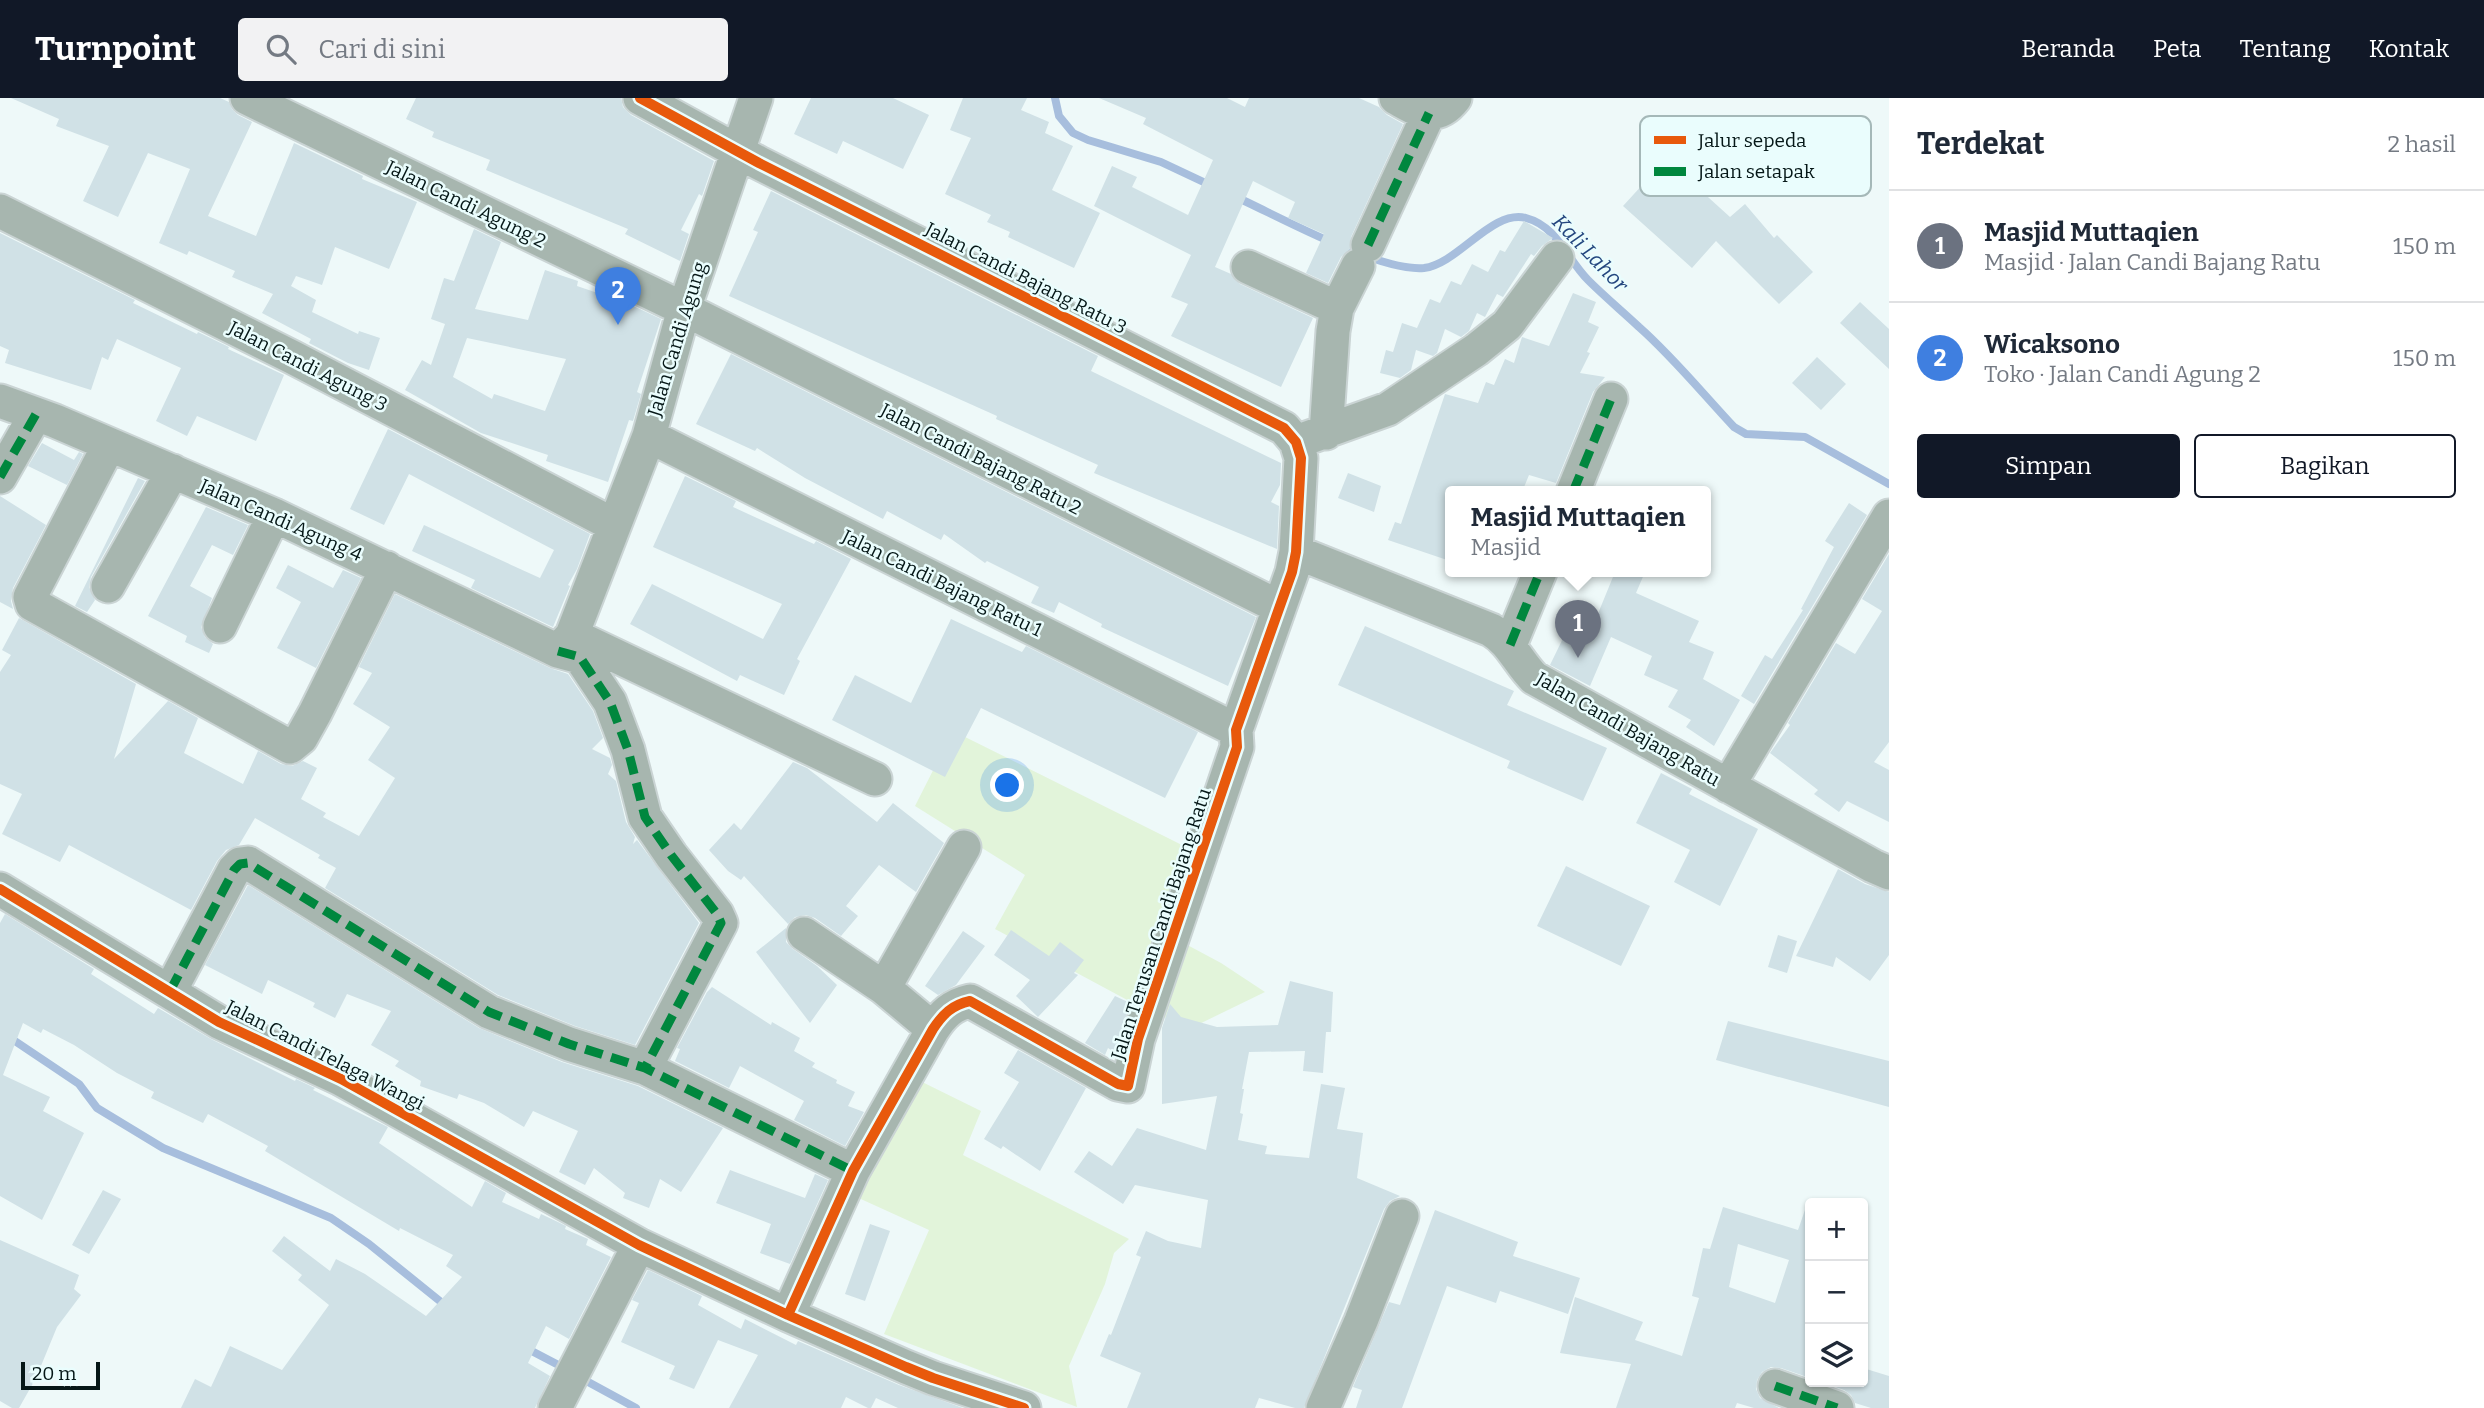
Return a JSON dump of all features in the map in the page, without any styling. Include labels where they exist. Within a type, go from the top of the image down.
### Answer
[{"type":"street","name":"Jalan Candi Agung 2","points":[[247,98],[684,310]]},
{"type":"street","name":"Jalan Candi Bajang Ratu 3","points":[[640,98],[1284,428],[1311,437]]},
{"type":"street","name":"Jalan Candi Agung","points":[[565,643],[649,436],[684,310],[756,98]]},
{"type":"street","points":[[1236,730],[1296,552],[1302,466],[1311,437],[1337,308],[1442,106],[1396,98]]},
{"type":"street","name":"Jalan Candi Agung 3","points":[[0,211],[269,345],[614,525]]},
{"type":"street","points":[[1311,437],[1388,409],[1476,350],[1507,325],[1557,258]]},
{"type":"street","points":[[1248,267],[1337,308]]},
{"type":"street","name":"Jalan Candi Bajang Ratu 2","points":[[684,310],[1279,607]]},
{"type":"street","points":[[1575,486],[1611,399]]},
{"type":"street","name":"Jalan Candi Agung 4","points":[[0,401],[173,471],[387,568],[565,643]]},
{"type":"street","points":[[0,477],[36,414]]},
{"type":"street","name":"Jalan Candi Bajang Ratu 1","points":[[649,436],[1236,730]]},
{"type":"street","points":[[109,445],[30,597],[32,604],[290,747],[301,738],[315,713],[387,568]]},
{"type":"street","points":[[108,586],[173,471]]},
{"type":"street","points":[[220,626],[274,515]]},
{"type":"street","points":[[1728,786],[1889,516]]},
{"type":"street","name":"Jalan Candi Bajang Ratu","points":[[1296,552],[1491,630],[1510,645],[1523,667],[1534,678],[1889,873]]},
{"type":"street","points":[[1510,645],[1538,577]]},
{"type":"street","points":[[565,643],[588,644],[875,779]]},
{"type":"street","points":[[565,643],[580,657],[610,702],[628,750],[645,817],[722,923],[645,1068]]},
{"type":"street","name":"Jalan Terusan Candi Bajang Ratu","points":[[788,1315],[853,1171],[933,1029],[942,1015],[953,1006],[970,1001],[1118,1084],[1128,1086],[1138,1039],[1237,747],[1236,730]]},
{"type":"street","points":[[884,988],[964,847]]},
{"type":"street","points":[[170,991],[234,870],[240,864],[248,863],[489,1012],[569,1044],[645,1068],[853,1171]]},
{"type":"street","name":"Jalan Candi Telaga Wangi","points":[[0,888],[219,1022],[341,1079],[639,1245],[788,1315],[933,1378],[1024,1408]]},
{"type":"street","points":[[804,934],[884,988],[933,1029]]},
{"type":"street","points":[[1324,1408],[1402,1216]]},
{"type":"street","points":[[566,1385],[639,1245]]},
{"type":"street","points":[[1775,1386],[1837,1408]]},
{"type":"green space","points":[[953,731],[1196,852],[1165,933],[1221,963],[1265,992],[1191,1028],[1144,1009],[995,929],[1025,875],[915,806]]},
{"type":"green space","points":[[912,1077],[981,1111],[963,1155],[1129,1239],[1114,1253],[1105,1284],[1069,1366],[1077,1407],[884,1334],[929,1230],[852,1195]]},
{"type":"building","points":[[11,98],[220,98],[229,102],[238,115],[252,122],[208,216],[256,236],[294,143],[363,176],[362,179],[417,202],[389,269],[335,247],[322,285],[296,276],[291,286],[316,300],[312,312],[358,334],[359,331],[380,338],[369,370],[348,363],[309,343],[311,339],[262,313],[273,294],[232,277],[235,271],[189,251],[187,255],[159,243],[190,169],[148,153],[118,217],[83,201],[109,146],[56,126],[59,119]]},
{"type":"building","points":[[416,98],[621,98],[623,107],[631,115],[714,161],[702,196],[699,194],[681,230],[689,234],[680,261],[625,234],[628,229],[486,170],[490,160],[432,137],[434,132],[406,119]]},
{"type":"building","points":[[811,98],[893,98],[929,115],[903,169],[843,141],[837,154],[794,134]]},
{"type":"building","points":[[963,98],[1027,98],[1021,110],[1049,122],[1045,133],[1073,146],[1052,190],[1100,213],[1074,268],[1008,237],[1010,232],[987,222],[991,215],[945,194],[971,138],[950,130]]},
{"type":"building","points":[[1099,98],[1227,98],[1245,107],[1249,98],[1359,98],[1379,107],[1403,124],[1351,237],[1350,249],[1341,257],[1328,283],[1306,273],[1324,234],[1288,218],[1295,202],[1253,181],[1215,267],[1231,274],[1240,284],[1313,318],[1281,387],[1171,336],[1188,304],[1171,297],[1191,255],[1094,206],[1112,166],[1137,177],[1132,187],[1188,215],[1213,160],[1143,124],[1146,118]]},
{"type":"building","points":[[1640,187],[1640,196],[1707,196],[1730,217],[1745,204],[1774,238],[1777,235],[1813,272],[1779,304],[1716,241],[1692,268],[1623,206]]},
{"type":"building","points":[[771,191],[1098,356],[1091,371],[1281,463],[1280,485],[1271,502],[1279,506],[1277,549],[1094,473],[1098,465],[996,419],[997,416],[729,296],[758,232],[753,230]]},
{"type":"building","points":[[1524,221],[1553,238],[1534,256],[1531,254],[1503,297],[1497,294],[1485,317],[1477,313],[1469,331],[1461,337],[1445,329],[1437,353],[1433,356],[1416,350],[1411,370],[1400,378],[1380,373],[1386,350],[1393,352],[1402,323],[1417,328],[1430,299],[1440,303],[1451,281],[1461,285],[1472,264],[1488,272],[1500,250],[1505,252]]},
{"type":"building","points":[[474,229],[501,242],[475,309],[528,320],[545,270],[578,281],[577,286],[627,303],[661,319],[637,392],[641,394],[633,421],[629,420],[608,482],[546,461],[548,455],[481,433],[405,390],[422,360],[431,365],[445,324],[431,319],[444,278],[454,281]],"holes":[[[467,338],[566,359],[545,411],[494,394],[492,399],[453,377]]]},
{"type":"building","points":[[0,233],[135,300],[133,303],[284,375],[256,441],[197,416],[187,436],[156,421],[181,368],[117,339],[108,360],[102,357],[91,390],[5,363],[9,350],[0,346]]},
{"type":"building","points":[[1573,293],[1596,302],[1588,322],[1599,327],[1580,373],[1605,377],[1593,392],[1556,483],[1529,475],[1524,486],[1445,486],[1445,559],[1388,540],[1395,522],[1401,524],[1445,394],[1478,403],[1486,382],[1494,385],[1505,359],[1514,363],[1522,337],[1549,346]]},
{"type":"building","points":[[1860,302],[1889,329],[1889,369],[1840,323]]},
{"type":"building","points":[[731,354],[1256,617],[1228,686],[1101,627],[1102,624],[1059,602],[1054,613],[1031,603],[1039,587],[987,561],[985,563],[944,534],[941,540],[887,511],[883,519],[805,478],[757,448],[755,451],[696,424]]},
{"type":"building","points":[[1817,357],[1846,384],[1821,410],[1792,383]]},
{"type":"building","points":[[388,429],[590,534],[553,627],[471,588],[475,580],[412,551],[424,525],[540,578],[554,550],[409,474],[384,525],[350,509]]},
{"type":"building","points":[[42,443],[74,460],[79,452],[83,454],[67,485],[28,466]]},
{"type":"building","points":[[1348,473],[1381,486],[1374,512],[1338,498]]},
{"type":"building","points":[[685,476],[736,501],[733,507],[814,544],[816,541],[851,559],[797,659],[800,661],[784,695],[740,675],[737,681],[630,624],[652,584],[763,639],[782,604],[653,547]]},
{"type":"building","points":[[138,478],[145,481],[91,577],[89,587],[95,600],[87,612],[75,606]]},
{"type":"building","points":[[0,496],[46,525],[13,588],[13,609],[0,602]]},
{"type":"building","points":[[1849,503],[1867,515],[1754,704],[1741,696],[1765,655],[1772,659],[1803,610],[1801,609],[1834,547],[1825,541]]},
{"type":"building","points":[[206,507],[248,525],[233,555],[212,545],[190,586],[212,598],[201,627],[205,637],[213,644],[209,653],[185,642],[187,636],[148,616]]},
{"type":"building","points":[[1889,554],[1889,742],[1874,762],[1889,770],[1889,822],[1847,801],[1839,812],[1814,794],[1818,790],[1770,753],[1790,725],[1788,723],[1836,643],[1855,654],[1882,611],[1862,599]]},
{"type":"building","points":[[288,565],[333,588],[343,570],[361,578],[316,668],[277,648],[301,602],[276,588]]},
{"type":"building","points":[[1613,577],[1643,577],[1636,593],[1699,621],[1689,642],[1714,652],[1703,679],[1740,700],[1714,746],[1686,727],[1691,720],[1668,707],[1678,690],[1644,675],[1652,656],[1611,637],[1590,686],[1550,665],[1568,628],[1588,638]]},
{"type":"building","points":[[395,594],[550,668],[568,674],[593,711],[603,738],[592,749],[610,758],[612,765],[608,774],[616,781],[626,822],[635,837],[633,844],[637,840],[699,923],[635,1045],[575,1026],[498,995],[325,888],[336,868],[318,858],[320,855],[255,818],[239,845],[226,850],[217,861],[191,910],[69,845],[60,862],[2,834],[22,794],[0,784],[0,672],[11,655],[2,650],[19,618],[136,684],[114,759],[168,701],[198,718],[184,753],[243,784],[258,751],[281,764],[292,766],[303,761],[317,768],[301,799],[326,813],[323,817],[359,836],[395,778],[368,760],[390,727],[353,704],[372,673],[359,667]]},
{"type":"building","points":[[951,619],[1022,652],[1026,646],[1198,732],[1165,798],[981,708],[945,777],[832,720],[855,675],[911,703]]},
{"type":"building","points":[[1365,626],[1514,691],[1507,705],[1607,748],[1583,801],[1507,768],[1510,761],[1338,685]]},
{"type":"building","points":[[793,762],[807,768],[877,822],[893,803],[944,843],[916,892],[879,865],[846,906],[858,916],[841,936],[806,915],[795,917],[788,924],[744,876],[741,880],[728,871],[709,850],[734,823],[741,830]]},
{"type":"building","points":[[1661,773],[1692,789],[1689,794],[1758,829],[1720,906],[1674,882],[1690,850],[1636,823]]},
{"type":"building","points":[[1566,866],[1650,906],[1621,966],[1537,926]]},
{"type":"building","points":[[1838,869],[1865,884],[1889,892],[1889,955],[1870,981],[1836,957],[1833,967],[1796,956]]},
{"type":"building","points":[[248,885],[479,1028],[562,1062],[638,1086],[723,1128],[681,1192],[660,1179],[649,1208],[623,1198],[625,1193],[594,1168],[585,1185],[559,1172],[578,1131],[533,1111],[524,1127],[484,1103],[459,1094],[457,1099],[420,1086],[421,1081],[395,1066],[399,1061],[371,1045],[391,1011],[347,994],[335,1018],[313,1007],[315,1003],[268,980],[262,994],[205,965]]},
{"type":"building","points":[[5,914],[94,969],[91,974],[154,1014],[158,1008],[211,1039],[295,1081],[296,1079],[315,1088],[313,1090],[388,1127],[379,1143],[472,1207],[485,1181],[506,1193],[502,1202],[539,1219],[541,1214],[566,1226],[565,1229],[588,1239],[586,1245],[611,1257],[569,1339],[546,1326],[528,1363],[550,1376],[535,1408],[181,1408],[195,1379],[211,1387],[230,1346],[282,1370],[329,1305],[298,1280],[302,1275],[272,1251],[284,1236],[330,1271],[336,1259],[365,1274],[426,1316],[462,1277],[446,1266],[453,1255],[400,1228],[399,1231],[265,1151],[268,1146],[208,1114],[203,1123],[151,1098],[154,1092],[117,1073],[74,1045],[43,1029],[41,1033],[23,1023],[3,1075],[50,1097],[43,1111],[84,1133],[42,1220],[0,1196],[0,923]]},
{"type":"building","points":[[786,928],[786,942],[837,985],[810,1023],[756,952]]},
{"type":"building","points":[[1011,930],[1049,956],[1060,942],[1084,960],[1074,973],[1078,975],[1038,1017],[1016,996],[1030,980],[994,955]]},
{"type":"building","points":[[963,931],[985,946],[956,985],[938,995],[925,986]]},
{"type":"building","points":[[1778,935],[1797,941],[1787,973],[1768,967]]},
{"type":"building","points":[[1290,981],[1333,992],[1331,1032],[1326,1032],[1323,1073],[1303,1071],[1305,1051],[1249,1052],[1242,1089],[1240,1113],[1243,1114],[1238,1140],[1267,1146],[1265,1154],[1309,1158],[1321,1084],[1345,1088],[1337,1129],[1363,1133],[1357,1178],[1400,1196],[1390,1201],[1384,1209],[1304,1408],[1259,1398],[1255,1408],[1127,1408],[1141,1373],[1100,1356],[1109,1334],[1111,1335],[1141,1257],[1136,1255],[1146,1231],[1168,1241],[1201,1248],[1208,1200],[1135,1185],[1123,1204],[1074,1172],[1089,1151],[1112,1166],[1137,1128],[1206,1150],[1217,1096],[1162,1104],[1162,1028],[1170,1004],[1181,1017],[1217,1027],[1278,1025]]},
{"type":"building","points":[[712,987],[771,1025],[772,1022],[800,1038],[794,1051],[815,1063],[812,1067],[855,1092],[848,1106],[864,1112],[845,1146],[794,1120],[804,1101],[740,1066],[729,1088],[675,1061],[680,1049],[677,1048]]},
{"type":"building","points":[[1115,996],[1130,1003],[1115,1053],[1108,1048],[1105,1055],[1085,1043]]},
{"type":"building","points":[[1728,1021],[1889,1061],[1889,1107],[1716,1060]]},
{"type":"building","points":[[1018,1050],[1086,1088],[1040,1171],[1003,1146],[1001,1149],[984,1139],[1019,1082],[1004,1073]]},
{"type":"building","points":[[730,1170],[805,1198],[815,1174],[828,1180],[790,1264],[760,1253],[771,1224],[716,1203]]},
{"type":"building","points":[[103,1190],[121,1199],[89,1254],[72,1245]]},
{"type":"building","points":[[1723,1207],[1798,1230],[1805,1210],[1805,1376],[1771,1367],[1762,1372],[1756,1389],[1760,1398],[1779,1408],[1754,1408],[1737,1403],[1735,1408],[1616,1408],[1631,1364],[1560,1353],[1575,1297],[1643,1322],[1635,1340],[1682,1356],[1699,1298],[1692,1296],[1703,1248],[1710,1249]],"holes":[[[1738,1244],[1789,1260],[1775,1303],[1729,1287]]]},
{"type":"building","points":[[1435,1210],[1518,1242],[1513,1256],[1580,1278],[1568,1314],[1500,1291],[1496,1303],[1447,1286],[1402,1408],[1356,1408],[1362,1390],[1353,1387],[1389,1302],[1400,1305]]},
{"type":"building","points":[[870,1224],[890,1231],[865,1301],[845,1294]]},
{"type":"building","points":[[0,1240],[79,1275],[74,1289],[81,1295],[57,1327],[36,1378],[19,1408],[12,1408],[0,1401]]},
{"type":"building","points":[[648,1270],[702,1296],[698,1305],[741,1329],[745,1319],[796,1345],[798,1341],[899,1385],[963,1408],[898,1408],[876,1398],[871,1408],[868,1408],[846,1397],[841,1408],[729,1408],[758,1355],[718,1340],[694,1389],[669,1379],[675,1366],[621,1342],[639,1303],[632,1300]]},
{"type":"building","points":[[1868,1370],[1889,1376],[1889,1408],[1871,1408],[1855,1403],[1851,1395],[1835,1387],[1868,1387]]},
{"type":"waterway","name":"Kali Lahor","points":[[1055,98],[1059,116],[1073,133],[1161,162],[1212,186]]},
{"type":"waterway","name":"Kali Lahor","points":[[1236,197],[1356,253],[1405,267],[1424,268],[1437,264],[1500,221],[1513,217],[1537,222],[1554,236],[1588,280],[1664,351],[1734,427],[1746,434],[1805,437],[1889,484]]},
{"type":"waterway","points":[[0,1031],[79,1084],[97,1108],[163,1148],[331,1218],[369,1244],[446,1306]]},
{"type":"waterway","points":[[524,1347],[568,1370]]},
{"type":"waterway","points":[[579,1377],[636,1408]]},
{"type":"marked path","points":[[1368,245],[1429,113]]},
{"type":"marked path","points":[[1575,486],[1611,399]]},
{"type":"marked path","points":[[0,477],[36,414]]},
{"type":"marked path","points":[[1510,645],[1538,577]]},
{"type":"marked path","points":[[558,651],[580,657],[610,702],[628,750],[645,817],[721,923],[645,1068]]},
{"type":"marked path","points":[[170,991],[234,870],[240,864],[248,863],[489,1012],[569,1044],[645,1068],[853,1171]]},
{"type":"marked path","points":[[1775,1386],[1837,1408]]},
{"type":"cycle path","points":[[640,98],[759,163],[1284,428],[1296,442],[1301,458],[1296,552],[1292,572],[1236,730],[1237,747],[1138,1039],[1128,1086],[1118,1084],[970,1001],[953,1008],[933,1029],[853,1171],[788,1315]]},
{"type":"cycle path","points":[[0,889],[219,1022],[341,1079],[639,1245],[906,1367],[1024,1408]]},
{"type":"place","name":"Wicaksono","points":[[618,325]]},
{"type":"place","name":"Masjid Muttaqien","points":[[1578,658]]}]
